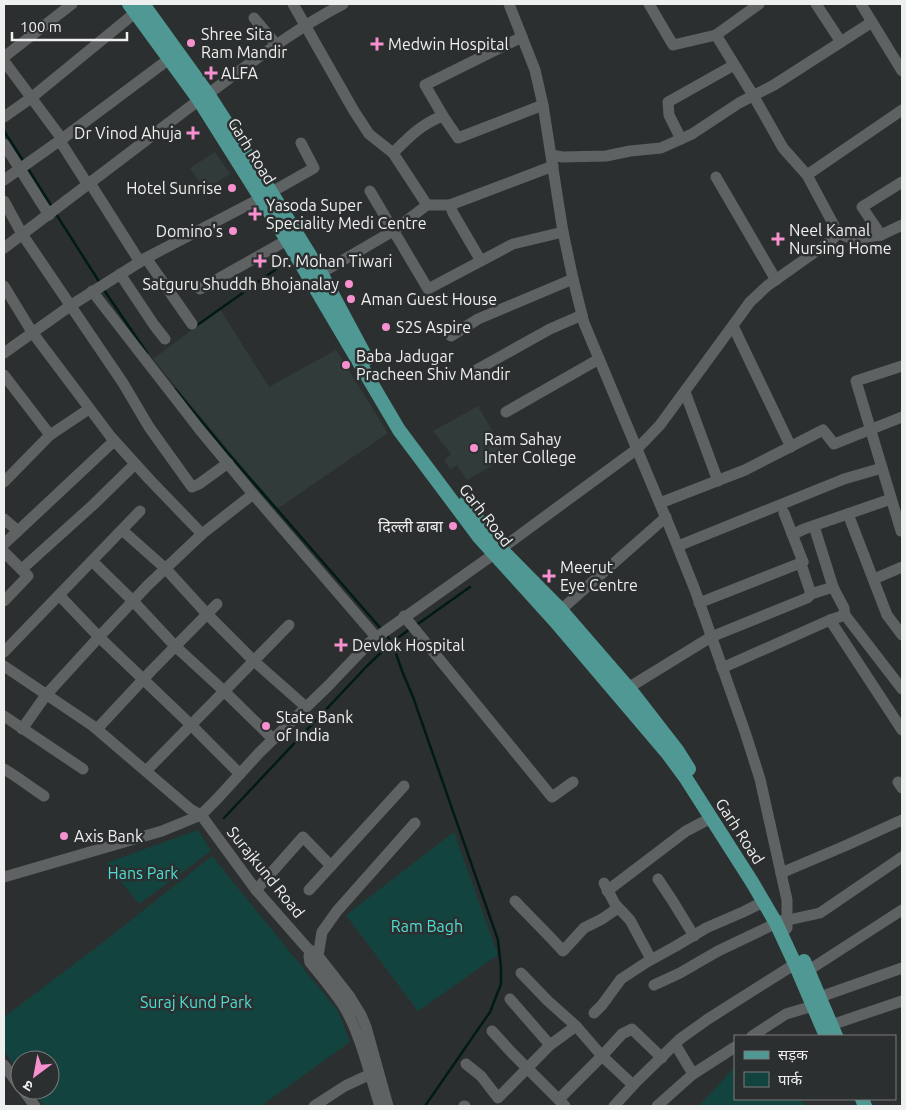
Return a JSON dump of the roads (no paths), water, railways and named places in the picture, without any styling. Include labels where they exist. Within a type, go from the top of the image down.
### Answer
[{"type":"main road","name":"Garh Road","points":[[138,6],[169,59],[190,78]]},
{"type":"main road","name":"Garh Road","points":[[138,6],[203,97],[266,195],[316,276],[403,427],[497,552],[628,688],[687,772],[809,970],[817,1002]]},
{"type":"main road","name":"Garh Road","points":[[266,195],[288,240],[316,276]]},
{"type":"main road","name":"Garh Road","points":[[557,614],[664,741]]},
{"type":"main road","name":"Garh Road","points":[[687,772],[711,818],[728,836],[763,902],[783,925],[796,964],[831,1032]]},
{"type":"street","points":[[4,57],[72,4]]},
{"type":"street","points":[[293,4],[369,134],[393,153],[427,205]]},
{"type":"street","points":[[4,248],[276,44],[343,4]]},
{"type":"street","points":[[509,4],[535,70],[553,160],[563,232],[584,323],[678,546],[760,779],[787,900],[783,925]]},
{"type":"street","points":[[649,4],[672,45],[716,35],[759,4]]},
{"type":"street","points":[[816,4],[841,42]]},
{"type":"street","points":[[861,4],[902,71]]},
{"type":"street","points":[[4,117],[31,98],[138,6]]},
{"type":"street","points":[[254,18],[276,44]]},
{"type":"street","points":[[316,276],[393,231],[427,205],[450,205],[553,160],[606,156],[661,148],[692,134],[739,103],[774,85],[872,22]]},
{"type":"street","points":[[716,35],[783,148],[807,175],[838,233],[852,238],[881,235],[902,225]]},
{"type":"street","points":[[522,37],[425,85],[458,138],[543,105]]},
{"type":"street","points":[[4,180],[169,59]]},
{"type":"street","points":[[4,61],[143,260],[192,324]]},
{"type":"street","points":[[681,139],[669,115],[668,102],[734,65]]},
{"type":"street","points":[[807,175],[902,110]]},
{"type":"street","points":[[393,153],[416,130],[443,116]]},
{"type":"street","points":[[4,353],[70,306],[143,260],[314,168],[302,143]]},
{"type":"street","points":[[4,144],[23,166],[49,214]]},
{"type":"street","points":[[716,178],[776,280]]},
{"type":"street","points":[[881,235],[862,207],[902,182]]},
{"type":"street","points":[[370,191],[428,289],[513,244],[563,232]]},
{"type":"street","points":[[4,201],[22,234],[123,383],[149,427],[192,487],[228,463]]},
{"type":"street","points":[[450,205],[481,261]]},
{"type":"street","points":[[4,877],[162,831],[200,815],[370,642],[637,449],[660,425],[750,302],[767,286],[832,240],[838,233]]},
{"type":"street","points":[[200,289],[288,240]]},
{"type":"street","points":[[120,274],[165,339]]},
{"type":"street","points":[[452,336],[478,319],[573,278]]},
{"type":"street","points":[[4,286],[32,332],[114,441],[202,534]]},
{"type":"street","points":[[94,290],[200,430],[376,637]]},
{"type":"street","points":[[471,373],[550,329],[582,315]]},
{"type":"street","points":[[732,326],[791,446]]},
{"type":"street","points":[[506,412],[599,359]]},
{"type":"street","points":[[902,366],[856,381],[902,531]]},
{"type":"street","points":[[4,375],[50,435]]},
{"type":"street","points":[[685,392],[718,481]]},
{"type":"street","points":[[4,482],[50,435],[89,409]]},
{"type":"street","points":[[660,503],[745,470],[823,430],[834,444],[902,417]]},
{"type":"street","points":[[4,544],[114,441]]},
{"type":"street","points":[[22,570],[135,464]]},
{"type":"street","points":[[678,546],[844,479],[882,468]]},
{"type":"street","points":[[22,728],[46,695],[133,601],[202,534],[253,494]]},
{"type":"street","points":[[792,534],[891,499]]},
{"type":"street","points":[[4,652],[140,511]]},
{"type":"street","points":[[784,513],[803,562],[800,564],[811,594]]},
{"type":"street","points":[[848,514],[888,615],[902,635]]},
{"type":"street","points":[[557,614],[666,517]]},
{"type":"street","points":[[4,519],[18,531]]},
{"type":"street","points":[[814,526],[832,587],[844,608],[845,615],[902,689]]},
{"type":"street","points":[[122,530],[166,569],[254,660],[306,707]]},
{"type":"street","points":[[4,552],[28,576],[4,601]]},
{"type":"street","points":[[92,561],[175,646],[273,739]]},
{"type":"street","points":[[699,603],[803,562]]},
{"type":"street","points":[[874,579],[902,567]]},
{"type":"street","points":[[628,688],[711,637],[807,598],[811,594],[832,587]]},
{"type":"street","points":[[59,595],[99,637],[240,774]]},
{"type":"street","points":[[97,729],[217,604]]},
{"type":"street","points":[[722,668],[845,615]]},
{"type":"street","points":[[404,616],[552,797],[573,782]]},
{"type":"street","points":[[830,620],[902,729]]},
{"type":"street","points":[[146,771],[289,625]]},
{"type":"street","name":"Surajkund Road","points":[[4,666],[97,729],[190,809],[200,815],[256,890],[307,948],[314,959]]},
{"type":"street","points":[[4,716],[83,769]]},
{"type":"street","points":[[4,769],[44,796]]},
{"type":"street","points":[[309,890],[404,786]]},
{"type":"street","points":[[651,959],[630,920],[618,908],[606,887],[686,831],[711,818]]},
{"type":"street","points":[[781,873],[902,820]]},
{"type":"street","points":[[388,1106],[343,1005],[314,959],[322,932],[337,911],[414,823]]},
{"type":"street","points":[[256,890],[302,837],[331,866]]},
{"type":"street","points":[[654,985],[680,973],[718,951],[783,925],[820,913],[902,857]]},
{"type":"street","points":[[658,879],[694,936]]},
{"type":"street","points":[[515,901],[547,932],[563,951],[584,928],[618,908]]},
{"type":"street","points":[[594,1013],[620,979],[706,928],[763,902]]},
{"type":"street","points":[[809,970],[902,910]]},
{"type":"street","points":[[614,1106],[680,1039],[708,1019],[796,964]]},
{"type":"street","points":[[754,1035],[786,1014],[902,968]]},
{"type":"street","points":[[521,973],[633,1085]]},
{"type":"street","points":[[510,999],[550,1045]]},
{"type":"street","points":[[831,1032],[902,1002]]},
{"type":"street","points":[[466,1064],[481,1076],[498,1098],[550,1045],[576,1026]]},
{"type":"street","points":[[492,1031],[562,1103],[622,1034],[632,1029],[662,1058]]},
{"type":"street","points":[[675,1044],[693,1074]]},
{"type":"street","points":[[657,1106],[693,1074],[734,1048]]},
{"type":"street","points":[[314,1106],[338,1090],[374,1072]]},
{"type":"street","points":[[374,1072],[380,1106]]},
{"type":"waterway","points":[[4,131],[24,162]]},
{"type":"waterway","points":[[27,167],[52,207]]},
{"type":"waterway","points":[[56,214],[100,283]]},
{"type":"waterway","points":[[196,326],[282,265]]},
{"type":"waterway","points":[[104,290],[147,353]]},
{"type":"waterway","points":[[175,389],[227,452],[382,630]]},
{"type":"waterway","points":[[415,626],[470,587]]},
{"type":"waterway","points":[[224,818],[367,666],[392,642],[410,629]]},
{"type":"waterway","points":[[385,634],[392,642],[413,697],[498,940],[501,968],[501,984],[490,1012],[425,1106]]},
{"type":"place","name":"Shree Sita Ram Mandir","points":[[191,43]]},
{"type":"place","name":"Medwin Hospital","points":[[377,44]]},
{"type":"place","name":"ALFA","points":[[211,73]]},
{"type":"place","name":"Dr Vinod Ahuja","points":[[193,133]]},
{"type":"place","name":"Hotel Sunrise","points":[[232,188]]},
{"type":"place","name":"Yasoda Super Speciality Medi Centre","points":[[255,214]]},
{"type":"place","name":"Domino's","points":[[233,231]]},
{"type":"place","name":"Neel Kamal Nursing Home","points":[[778,239]]},
{"type":"place","name":"Dr. Mohan Tiwari","points":[[260,261]]},
{"type":"place","name":"Satguru Shuddh Bhojanalay","points":[[349,284]]},
{"type":"place","name":"Aman Guest House","points":[[351,299]]},
{"type":"place","name":"S2S Aspire","points":[[386,327]]},
{"type":"place","name":"Baba Jadugar Pracheen Shiv Mandir","points":[[346,365]]},
{"type":"place","name":"Ram Sahay Inter College","points":[[474,448]]},
{"type":"place","name":"दिल्ली ढाबा","points":[[453,526]]},
{"type":"place","name":"Meerut Eye Centre","points":[[549,576]]},
{"type":"place","name":"Devlok Hospital","points":[[341,645]]},
{"type":"place","name":"State Bank of India","points":[[266,726]]},
{"type":"place","name":"Axis Bank","points":[[64,836]]},
{"type":"park label","name":"Hans Park","points":[[143,873]]},
{"type":"park label","name":"Ram Bagh","points":[[427,926]]},
{"type":"park label","name":"Suraj Kund Park","points":[[196,1002]]}]
